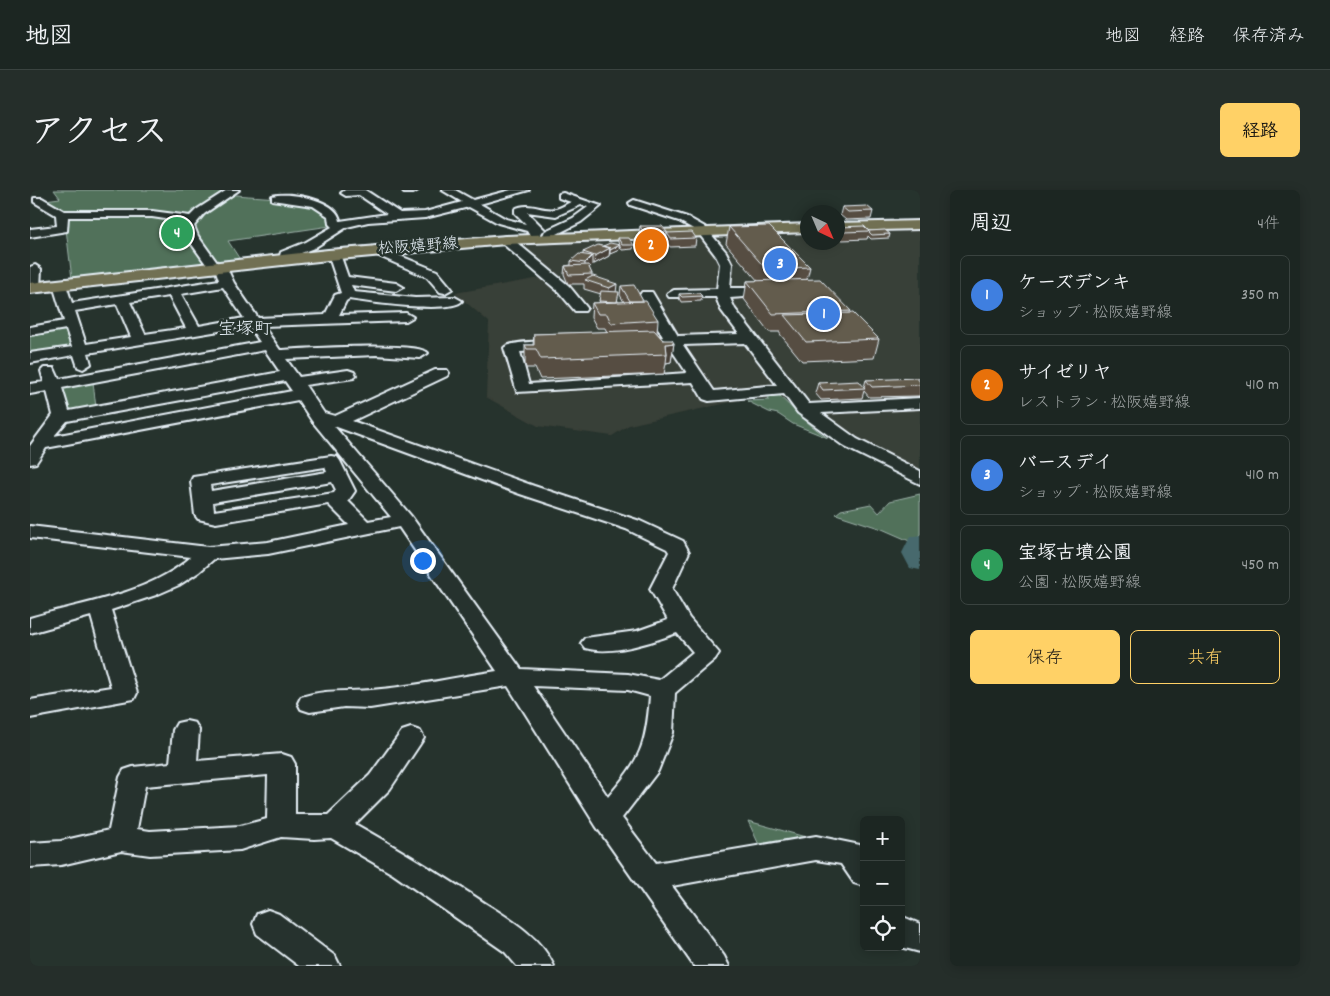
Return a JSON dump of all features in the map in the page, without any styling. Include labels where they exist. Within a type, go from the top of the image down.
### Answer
[{"type":"main road","points":[[845,227],[920,225]]},
{"type":"main road","name":"松阪嬉野線","points":[[31,288],[376,250],[543,238],[800,228]]},
{"type":"street","points":[[234,190],[192,220],[188,226],[192,236],[218,267],[318,417],[404,520],[514,677],[606,818],[713,966]]},
{"type":"street","points":[[447,190],[502,221],[532,230],[543,238]]},
{"type":"street","points":[[285,259],[284,255],[310,245],[343,225],[368,219],[425,215],[524,190]]},
{"type":"street","points":[[533,209],[575,190]]},
{"type":"street","points":[[346,193],[361,192],[398,217]]},
{"type":"street","points":[[543,238],[549,233],[577,220],[596,206],[563,196]]},
{"type":"street","points":[[34,201],[56,197]]},
{"type":"street","points":[[276,198],[308,202],[328,209],[334,215],[335,224],[343,225]]},
{"type":"street","points":[[34,201],[62,214],[152,214],[192,220]]},
{"type":"street","points":[[543,238],[539,229],[519,211],[522,208],[556,213],[577,203]]},
{"type":"street","points":[[634,203],[683,219],[700,229],[722,256],[726,264],[723,298],[728,310],[804,409],[851,443],[920,478]]},
{"type":"street","points":[[450,209],[464,216]]},
{"type":"street","points":[[30,233],[63,230],[62,214]]},
{"type":"street","points":[[506,240],[564,289],[580,308]]},
{"type":"street","points":[[376,250],[432,274],[445,289]]},
{"type":"street","points":[[334,254],[348,295]]},
{"type":"street","points":[[31,288],[35,269]]},
{"type":"street","points":[[342,280],[396,288]]},
{"type":"street","points":[[66,308],[228,283]]},
{"type":"street","points":[[60,285],[100,411]]},
{"type":"street","points":[[674,294],[785,290]]},
{"type":"street","points":[[173,292],[195,331]]},
{"type":"street","points":[[330,319],[340,298],[348,295],[382,300],[426,303],[455,301]]},
{"type":"street","points":[[646,296],[673,341],[710,396],[787,389]]},
{"type":"street","points":[[122,300],[140,340]]},
{"type":"street","points":[[62,417],[53,384],[38,357],[253,321],[406,317]]},
{"type":"street","points":[[30,331],[72,324]]},
{"type":"street","points":[[629,342],[750,338]]},
{"type":"street","points":[[567,345],[511,348],[522,389],[698,376]]},
{"type":"street","points":[[30,389],[210,356],[272,350],[420,353]]},
{"type":"street","points":[[210,356],[229,408]]},
{"type":"street","points":[[337,421],[441,373]]},
{"type":"street","points":[[35,452],[56,421],[62,417],[223,388],[296,384],[348,375]]},
{"type":"street","points":[[35,452],[132,427],[229,408],[296,384]]},
{"type":"street","points":[[804,409],[920,403]]},
{"type":"street","points":[[130,405],[132,427]]},
{"type":"street","points":[[318,417],[337,421],[527,490],[633,525],[676,545],[679,552],[662,589],[681,623],[707,652],[663,690],[660,733],[645,771],[606,818]]},
{"type":"street","points":[[337,501],[346,491],[332,461],[271,478],[200,481],[205,514],[216,517],[331,498],[337,501],[363,528]]},
{"type":"street","points":[[271,478],[278,507]]},
{"type":"street","points":[[30,532],[208,553],[268,548],[404,520]]},
{"type":"street","points":[[30,626],[98,606],[167,582],[197,565],[208,553]]},
{"type":"street","points":[[30,709],[125,693],[106,626],[98,606]]},
{"type":"street","points":[[593,643],[640,638],[681,623]]},
{"type":"street","points":[[310,703],[344,698],[370,699],[514,677],[628,682],[663,690]]},
{"type":"street","points":[[183,773],[186,730]]},
{"type":"street","points":[[335,826],[380,782],[411,738]]},
{"type":"street","points":[[121,839],[134,777],[282,764],[281,826]]},
{"type":"street","points":[[30,855],[61,852],[121,839],[150,843],[240,838],[281,826],[314,828],[335,826],[403,865],[516,942],[538,966]]},
{"type":"street","points":[[650,877],[816,848],[850,854],[860,868]]},
{"type":"street","points":[[268,924],[324,966]]},
{"type":"street","points":[[905,934],[920,938]]},
{"type":"shaded area","points":[[920,230],[920,469],[865,442],[829,420],[806,399],[745,399],[629,425],[612,436],[538,426],[486,397],[489,322],[455,293],[552,276],[516,244],[800,233],[800,250],[845,250],[845,232]]},
{"type":"green space","points":[[54,190],[225,190],[222,193],[293,200],[319,207],[330,213],[330,226],[228,241],[241,261],[72,279],[64,212],[45,200],[60,198]]},
{"type":"green space","points":[[65,327],[75,347],[30,356],[30,332]]},
{"type":"green space","points":[[93,382],[96,408],[67,412],[62,388]]},
{"type":"green space","points":[[777,393],[801,417],[828,438],[793,424],[778,414],[769,412],[747,401],[769,400],[766,394]]},
{"type":"green space","points":[[920,494],[920,534],[914,543],[882,529],[836,514],[841,510],[871,504],[879,513],[890,501]]},
{"type":"green space","points":[[748,821],[809,838],[760,847]]},
{"type":"building","points":[[867,206],[873,211],[848,212],[845,207]]},
{"type":"building","points":[[640,226],[662,226],[667,232],[644,233]]},
{"type":"building","points":[[769,226],[810,267],[766,269],[729,227]]},
{"type":"building","points":[[864,226],[869,231],[845,232],[845,227]]},
{"type":"building","points":[[885,230],[890,234],[872,235],[868,231]]},
{"type":"building","points":[[692,232],[696,238],[671,239],[667,233]]},
{"type":"building","points":[[618,238],[629,238],[634,245],[622,245]]},
{"type":"building","points":[[610,243],[620,245],[610,250],[610,248],[603,246]]},
{"type":"building","points":[[598,245],[610,248],[595,256],[583,252]]},
{"type":"building","points":[[579,254],[592,256],[585,263],[571,261]]},
{"type":"building","points":[[588,265],[592,274],[569,275],[565,266]]},
{"type":"building","points":[[593,276],[617,284],[609,288],[585,280]]},
{"type":"building","points":[[820,279],[851,311],[773,314],[747,281]]},
{"type":"building","points":[[634,285],[643,301],[630,301],[621,286]]},
{"type":"building","points":[[601,291],[619,292],[617,302],[599,301]]},
{"type":"building","points":[[699,293],[702,296],[682,297],[679,294]]},
{"type":"building","points":[[646,301],[658,320],[611,323],[607,314],[598,314],[592,303]]},
{"type":"building","points":[[853,313],[879,339],[806,342],[784,315]]},
{"type":"building","points":[[654,330],[663,340],[672,340],[674,343],[666,344],[667,354],[541,359],[536,349],[527,349],[525,345],[534,345],[534,334]]},
{"type":"building","points":[[917,378],[920,385],[872,387],[866,380]]},
{"type":"building","points":[[859,381],[865,388],[823,390],[818,383]]},
{"type":"waterway","points":[[920,543],[916,553],[920,562]]},
{"type":"place","name":"宝塚古墳公園","points":[[177,233]]},
{"type":"place","name":"サイゼリヤ","points":[[651,245]]},
{"type":"place","name":"バースデイ","points":[[780,264]]},
{"type":"place","name":"ケーズデンキ","points":[[824,314]]},
{"type":"district","name":"宝塚町","points":[[245,330]]}]
